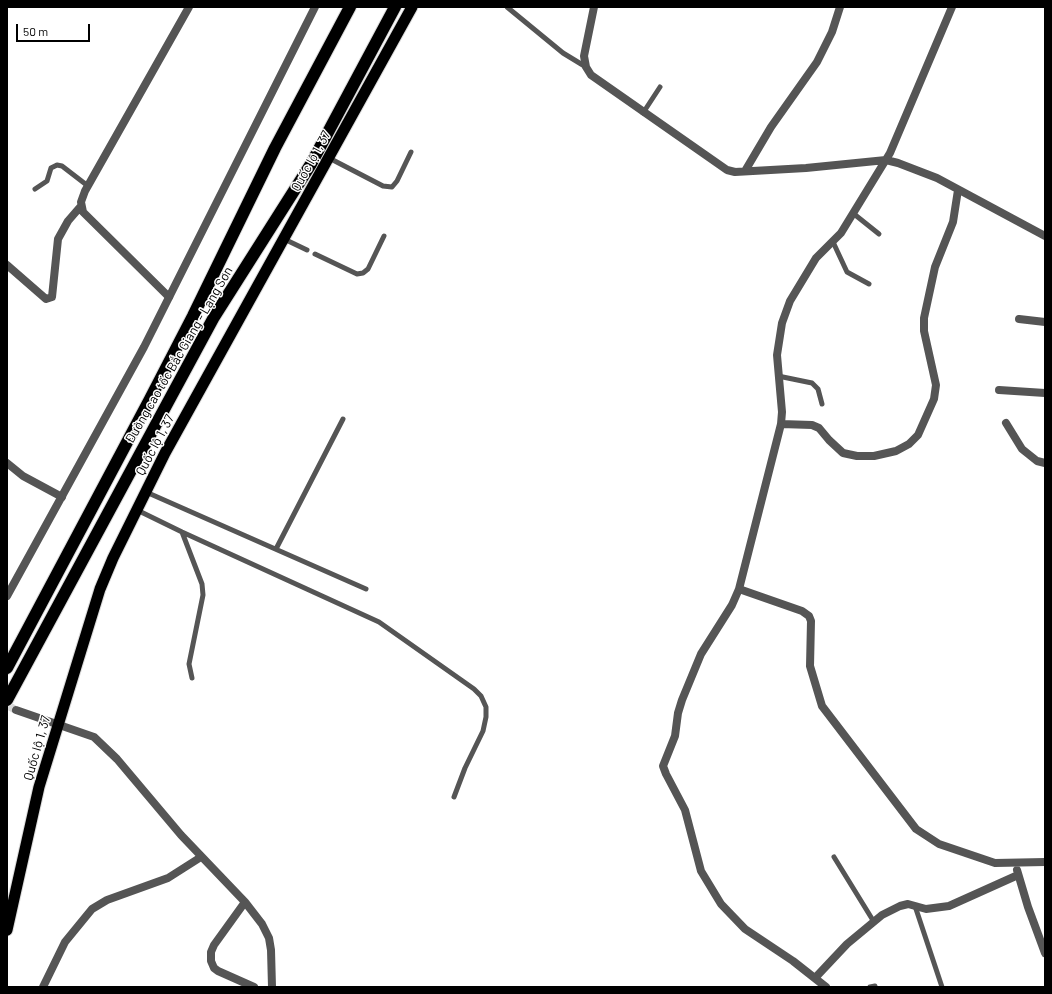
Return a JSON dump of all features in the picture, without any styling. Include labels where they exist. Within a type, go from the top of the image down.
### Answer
[{"type":"highway","name":"Đường cao tốc Bắc Giang - Lạng Sơn","points":[[7,668],[194,316],[275,148],[350,7]]},
{"type":"highway","name":"Đường cao tốc Bắc Giang - Lạng Sơn","points":[[7,700],[210,323],[311,164],[395,7]]},
{"type":"highway","name":"Quốc lộ 1, 37","points":[[7,930],[40,787],[100,589],[136,509],[165,453],[412,7]]},
{"type":"street","points":[[169,297],[89,218],[84,212],[81,202],[88,186],[138,100],[189,7]]},
{"type":"street","points":[[7,596],[144,347],[316,7]]},
{"type":"street","points":[[594,7],[584,56],[586,67],[591,75],[643,113],[727,170],[745,171],[886,160],[898,163],[930,176],[1045,236]]},
{"type":"street","points":[[745,171],[771,127],[817,62],[832,32],[840,7]]},
{"type":"street","points":[[952,7],[886,160],[854,214],[841,233],[816,258],[790,301],[782,323],[779,340],[778,376],[782,412],[781,424],[738,589],[732,605],[701,654],[682,700],[673,744],[663,766],[685,810],[701,871],[722,904],[745,929],[820,983],[847,944],[874,922],[900,906],[908,904],[926,909],[949,906],[1018,875]]},
{"type":"street","points":[[781,424],[812,425],[818,428],[843,453],[857,456],[874,456],[896,451],[909,444],[918,435],[934,399],[936,385],[924,331],[924,318],[935,267],[953,222],[958,190]]},
{"type":"street","points":[[8,267],[46,299],[52,297],[58,239],[65,226],[82,206]]},
{"type":"street","points":[[1019,319],[1045,322]]},
{"type":"street","points":[[999,390],[1045,393]]},
{"type":"street","points":[[1006,423],[1022,449],[1037,461],[1045,463]]},
{"type":"street","points":[[7,463],[23,476],[62,497]]},
{"type":"street","points":[[738,589],[802,611],[809,616],[811,621],[809,657],[811,675],[822,706],[916,829],[939,844],[995,863],[1015,864],[1045,862]]},
{"type":"street","points":[[16,710],[82,732],[102,744],[201,857],[245,902],[262,924],[269,938],[271,950],[272,987]]},
{"type":"street","points":[[44,987],[65,942],[92,909],[107,900],[177,874],[201,857]]},
{"type":"street","points":[[1015,864],[1045,953]]},
{"type":"street","points":[[245,902],[214,945],[211,952],[211,961],[218,971],[254,987]]},
{"type":"lane","points":[[507,7],[563,53],[586,67]]},
{"type":"lane","points":[[643,113],[660,87]]},
{"type":"lane","points":[[329,158],[383,186],[392,187],[397,182],[411,152]]},
{"type":"lane","points":[[35,189],[47,181],[51,168],[57,165],[62,166],[88,186]]},
{"type":"lane","points":[[854,214],[879,234]]},
{"type":"lane","points":[[315,254],[357,274],[363,273],[368,269],[384,236]]},
{"type":"lane","points":[[284,239],[307,250]]},
{"type":"lane","points":[[833,242],[847,272],[869,284]]},
{"type":"lane","points":[[778,376],[812,383],[818,389],[822,404]]},
{"type":"lane","points":[[276,549],[343,419]]},
{"type":"lane","points":[[146,492],[366,589]]},
{"type":"lane","points":[[136,509],[182,532],[379,622],[474,689],[481,696],[486,707],[486,717],[483,731],[465,768],[454,797]]},
{"type":"lane","points":[[182,532],[202,584],[203,595],[189,664],[192,678]]},
{"type":"lane","points":[[834,857],[874,922]]},
{"type":"lane","points":[[915,906],[942,987]]},
{"type":"tunnel","points":[[7,705],[16,710]]}]
